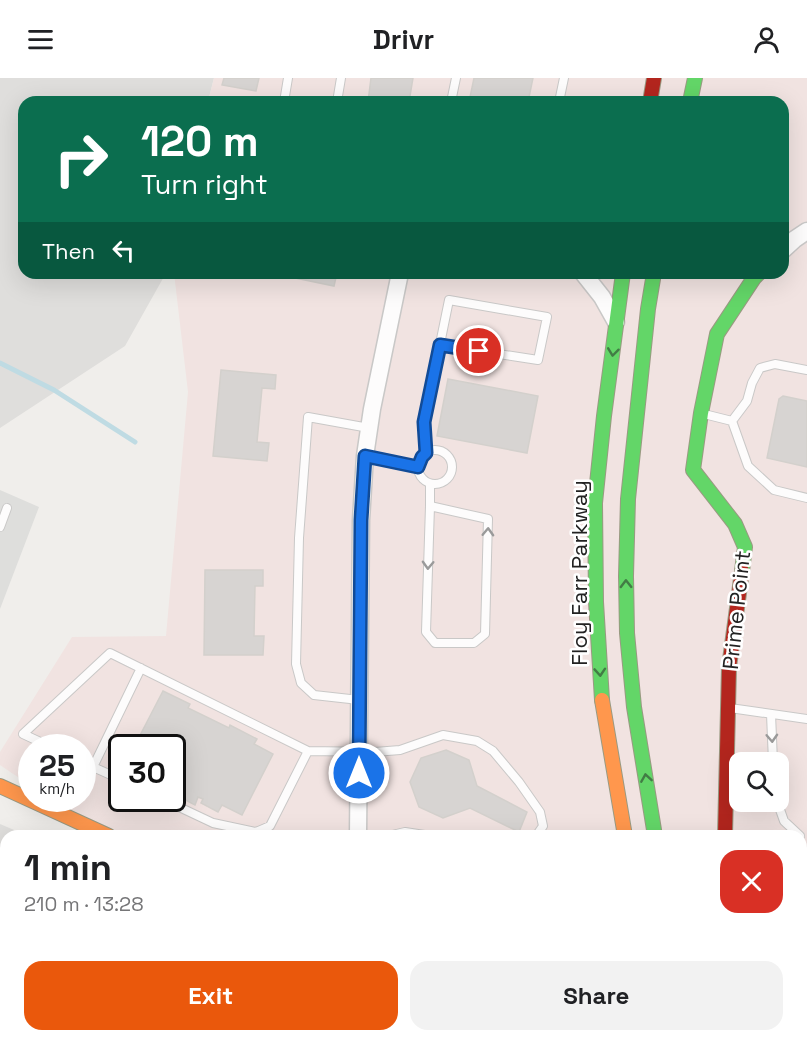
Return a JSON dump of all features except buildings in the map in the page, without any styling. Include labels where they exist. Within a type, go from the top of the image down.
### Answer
[{"type":"main road","points":[[651,96],[654,78]]},
{"type":"main road","points":[[691,96],[695,78]]},
{"type":"main road","name":"Floy Farr Parkway","points":[[622,279],[595,503],[596,602],[601,691],[624,830]]},
{"type":"main road","name":"Floy Farr Parkway","points":[[653,279],[628,499],[626,576],[627,633],[634,707],[654,830]]},
{"type":"main road","name":"Prime Point","points":[[726,830],[729,668],[746,547],[735,524],[693,470],[701,413],[717,333],[753,279]]},
{"type":"main road","points":[[0,786],[18,793]]},
{"type":"main road","points":[[60,812],[97,830]]},
{"type":"street","points":[[789,244],[807,231]]},
{"type":"street","points":[[358,830],[361,520],[365,456],[399,279]]},
{"type":"street","points":[[588,279],[602,297],[616,323]]},
{"type":"lane","points":[[285,96],[288,78]]},
{"type":"lane","points":[[339,96],[341,78]]},
{"type":"lane","points":[[452,96],[456,78]]},
{"type":"lane","points":[[560,96],[564,78]]},
{"type":"lane","points":[[426,453],[424,422],[449,300],[547,317],[538,360],[440,345]]},
{"type":"lane","points":[[732,421],[747,401],[752,382],[760,368],[775,364],[807,370]]},
{"type":"lane","points":[[701,413],[732,421]]},
{"type":"lane","points":[[359,700],[314,695],[301,683],[296,664],[299,538],[308,417],[369,428]]},
{"type":"lane","points":[[732,421],[748,466],[774,490],[807,498]]},
{"type":"lane","points":[[441,452],[446,455],[451,470],[446,480],[430,484],[421,478],[418,467],[426,453],[441,452]]},
{"type":"lane","points":[[365,456],[418,467]]},
{"type":"lane","points":[[430,484],[426,632],[435,642],[474,643],[485,634],[488,519],[430,506]]},
{"type":"lane","points":[[0,526],[7,508]]},
{"type":"lane","points":[[23,734],[110,652],[308,751],[400,750],[443,735],[477,741],[493,751],[519,782],[540,812],[543,826],[540,830]]},
{"type":"lane","points":[[96,761],[141,668]]},
{"type":"lane","points":[[728,707],[807,719]]},
{"type":"lane","points":[[771,714],[773,752]]},
{"type":"lane","points":[[260,830],[270,825],[308,751]]},
{"type":"lane","points":[[186,810],[213,823],[246,830]]},
{"type":"lane","points":[[781,812],[784,821],[794,830]]},
{"type":"shaded area","points":[[0,78],[214,78],[210,96],[18,96],[18,279],[163,279],[125,346],[0,428]]},
{"type":"shaded area","points":[[214,78],[807,78],[807,830],[98,830],[71,812],[96,812],[96,734],[18,734],[18,777],[0,765],[0,752],[72,637],[166,636],[188,392],[175,279],[789,279],[789,96],[210,96]]},
{"type":"shaded area","points":[[0,490],[39,507],[0,609]]},
{"type":"shaded area","points":[[0,824],[14,830],[0,830]]},
{"type":"waterway","points":[[0,363],[54,390],[135,442]]},
{"type":"traffic: fast","points":[[691,96],[695,78]]},
{"type":"traffic: fast","points":[[602,700],[596,602],[595,503],[622,279]]},
{"type":"traffic: fast","points":[[653,279],[628,499],[626,576],[627,633],[634,707],[654,830]]},
{"type":"traffic: fast","points":[[742,571],[745,547],[735,524],[693,470],[701,413],[717,334],[753,279]]},
{"type":"traffic: slow","points":[[602,700],[624,830]]},
{"type":"traffic: slow","points":[[0,786],[96,830]]},
{"type":"traffic: jam","points":[[651,96],[654,78]]},
{"type":"traffic: jam","points":[[725,830],[729,667],[742,571]]},
{"type":"route","points":[[359,773],[361,520],[365,456],[418,467],[426,453],[424,422],[440,345],[479,351]]}]
